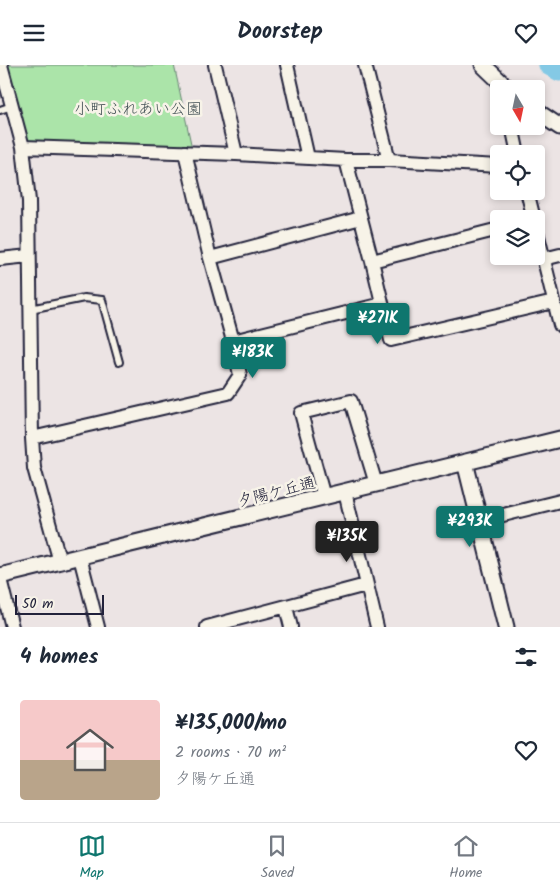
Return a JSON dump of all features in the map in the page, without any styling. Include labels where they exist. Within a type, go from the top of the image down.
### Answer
[{"type":"street","points":[[2,65],[6,108],[23,147],[29,201],[34,468],[60,562]]},
{"type":"street","points":[[215,65],[236,154]]},
{"type":"street","points":[[286,65],[308,158]]},
{"type":"street","points":[[365,65],[389,160]]},
{"type":"street","points":[[483,65],[498,80]]},
{"type":"street","points":[[545,117],[560,127]]},
{"type":"street","points":[[23,147],[389,160],[490,166]]},
{"type":"street","points":[[32,438],[228,393],[240,375],[185,152]]},
{"type":"street","points":[[346,159],[391,340],[554,302]]},
{"type":"street","points":[[210,258],[361,218]]},
{"type":"street","points":[[372,261],[490,231]]},
{"type":"street","points":[[545,259],[560,255]]},
{"type":"street","points":[[0,259],[29,256]]},
{"type":"street","points":[[545,263],[560,325]]},
{"type":"street","points":[[233,341],[382,304]]},
{"type":"street","points":[[324,497],[301,413],[351,401],[376,484]]},
{"type":"street","name":"夕陽ケ丘通","points":[[0,578],[560,439]]},
{"type":"street","points":[[465,462],[506,627]]},
{"type":"street","points":[[344,492],[377,627]]},
{"type":"street","points":[[479,521],[560,501]]},
{"type":"street","points":[[80,557],[98,627]]},
{"type":"street","points":[[0,578],[12,627]]},
{"type":"street","points":[[207,627],[366,585]]},
{"type":"street","points":[[286,607],[291,627]]},
{"type":"lane","points":[[30,309],[84,298],[102,300],[119,362]]},
{"type":"green space","name":"小町ふれあい公園","points":[[1,65],[174,65],[193,153],[23,147]]},
{"type":"waterway","points":[[549,65],[560,71]]}]
